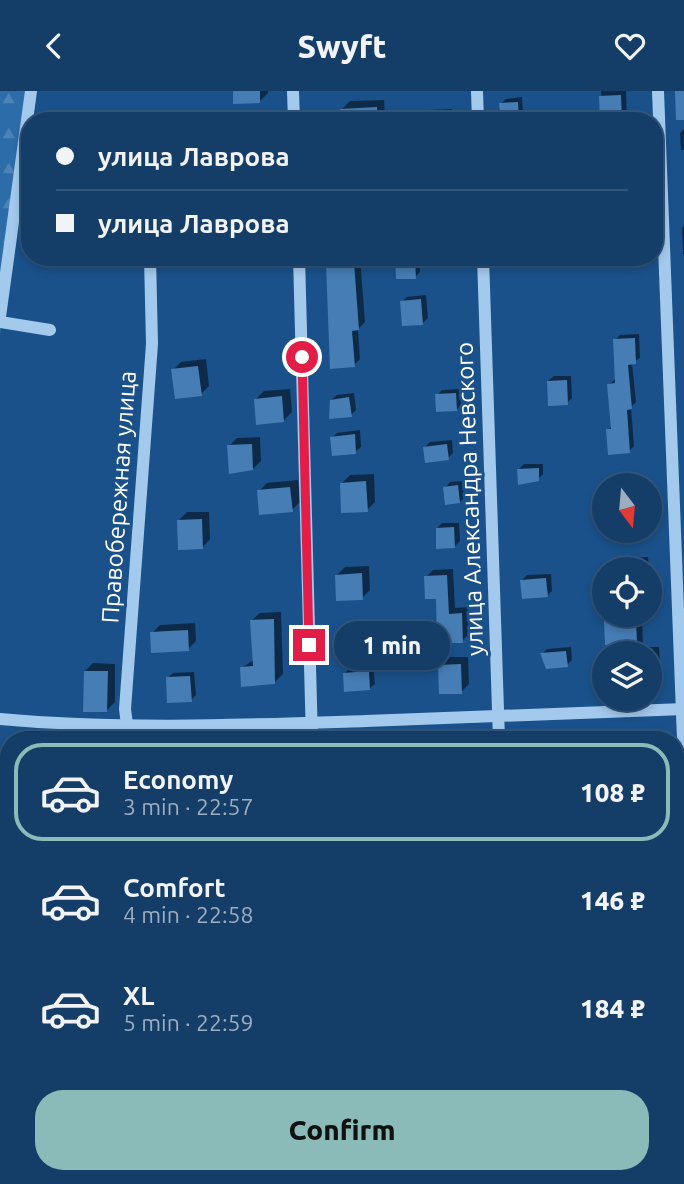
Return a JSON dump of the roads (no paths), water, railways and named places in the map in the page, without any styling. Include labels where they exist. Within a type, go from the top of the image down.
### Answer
[{"type":"street","points":[[28,112],[31,91]]},
{"type":"street","points":[[293,91],[294,112]]},
{"type":"street","points":[[477,91],[478,112]]},
{"type":"street","points":[[658,91],[659,112]]},
{"type":"street","points":[[21,165],[0,320],[50,330]]},
{"type":"street","points":[[663,220],[683,731]]},
{"type":"street","name":"Правобережная улица","points":[[128,731],[125,709],[136,524],[152,344],[150,266]]},
{"type":"street","points":[[299,266],[311,731]]},
{"type":"street","name":"улица Александра Невского","points":[[483,266],[499,731]]},
{"type":"street","points":[[0,719],[75,726],[128,726],[311,723],[682,709]]}]
